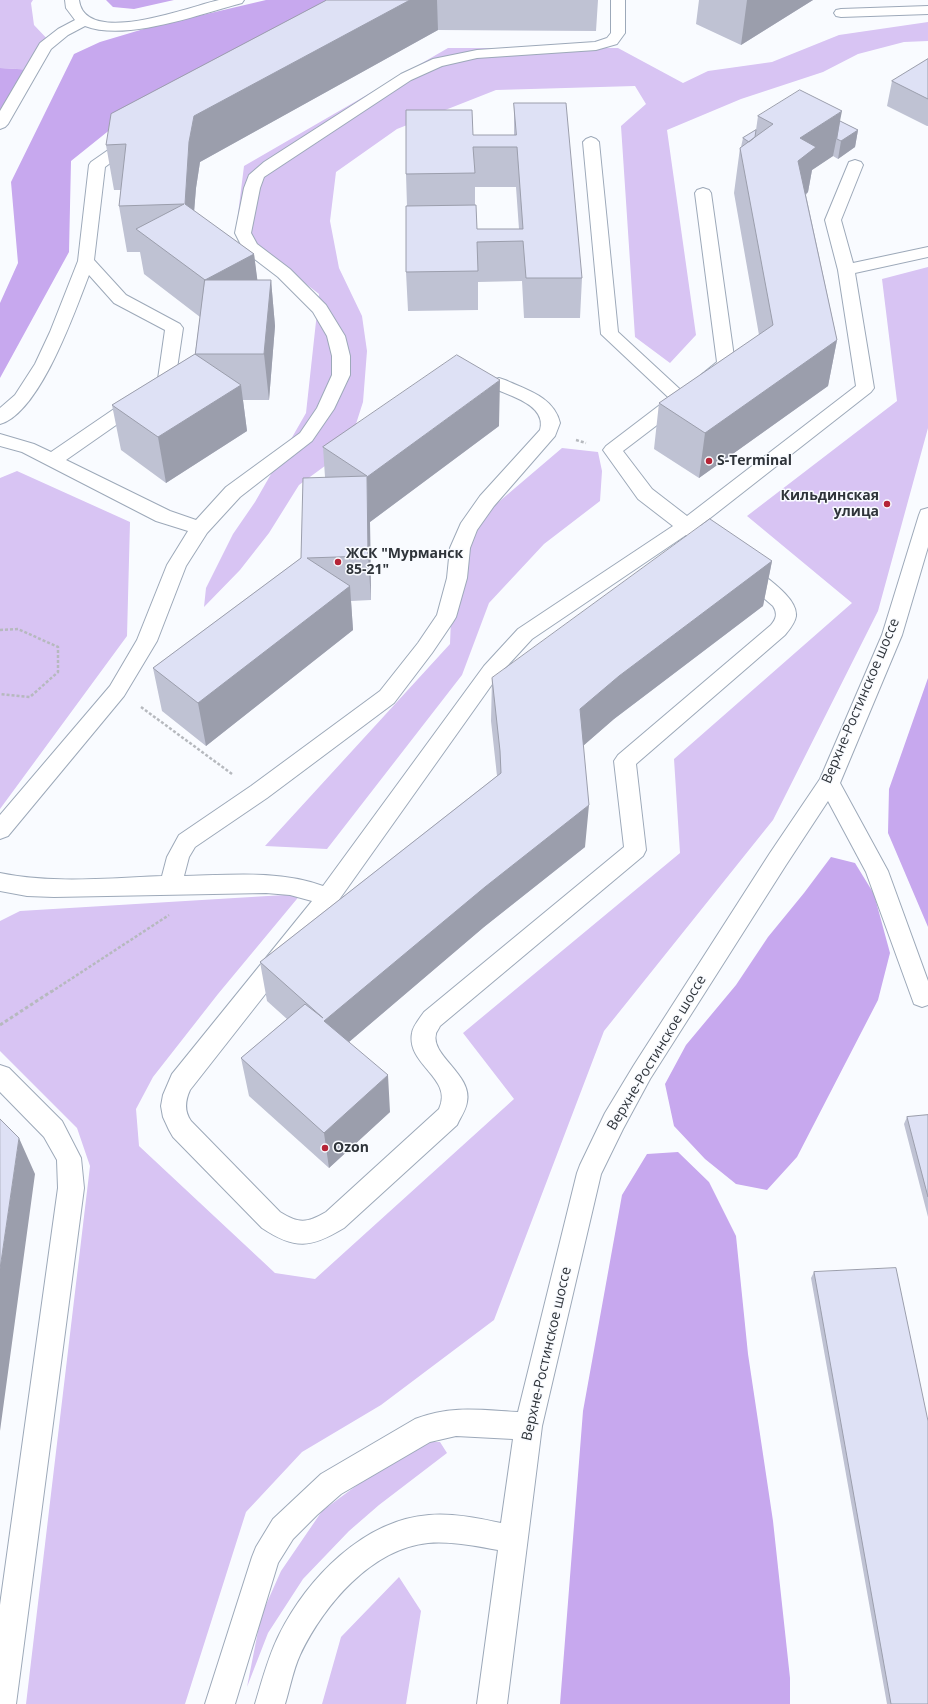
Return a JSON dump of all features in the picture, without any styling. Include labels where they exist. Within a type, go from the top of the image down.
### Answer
[{"type":"street","points":[[72,0],[73,8],[84,21],[100,27],[123,26],[150,21],[237,0]]},
{"type":"street","points":[[0,830],[117,691],[147,641],[177,565],[200,528],[233,492],[306,437],[325,409],[341,375],[341,356],[336,336],[320,309],[284,273],[250,247],[243,233],[252,188],[257,176],[270,165],[406,77],[438,62],[477,54],[596,46],[612,41],[618,33],[618,0]]},
{"type":"street","points":[[841,13],[928,10]]},
{"type":"street","points":[[0,124],[45,46],[63,32],[84,21]]},
{"type":"street","points":[[0,418],[21,399],[44,364],[59,332],[86,261],[97,165],[142,133]]},
{"type":"street","points":[[591,142],[610,334],[680,399]]},
{"type":"street","points":[[703,193],[726,364],[612,450],[645,494],[688,525],[776,597],[783,605],[786,614],[784,623],[778,630],[625,761],[635,850],[425,1026],[422,1035],[425,1049],[456,1090],[454,1109],[448,1117],[336,1220],[320,1230],[302,1233],[285,1230],[271,1220],[182,1129],[175,1118],[172,1106],[175,1094],[182,1082],[328,896],[491,671],[525,634],[688,525],[865,388],[846,270],[833,220],[854,165]]},
{"type":"street","points":[[846,270],[928,252]]},
{"type":"street","points":[[53,460],[166,382],[174,328],[120,299],[86,261]]},
{"type":"street","points":[[172,885],[175,863],[180,851],[187,841],[259,792],[387,697],[425,648],[446,617],[457,578],[460,548],[468,528],[487,501],[549,432],[552,425],[551,416],[545,407],[499,384]]},
{"type":"street","points":[[0,440],[28,448],[163,516],[200,528]]},
{"type":"street","name":"Верхне-Ростинское шоссе","points":[[492,1704],[528,1426],[589,1173],[614,1121],[642,1072],[829,783],[892,635],[928,515]]},
{"type":"street","points":[[829,783],[877,871],[922,997]]},
{"type":"street","points":[[0,882],[17,886],[50,888],[276,884],[295,886],[328,896]]},
{"type":"street","points":[[0,1076],[53,1130],[69,1158],[71,1188],[1,1704]]},
{"type":"street","points":[[220,1704],[266,1557],[283,1529],[330,1484],[425,1429],[456,1422],[528,1426]]},
{"type":"street","points":[[270,1704],[289,1647],[309,1611],[339,1575],[367,1553],[402,1534],[428,1529],[460,1530],[513,1539]]},
{"type":"path","points":[[549,432],[612,450]]},
{"type":"path","points":[[0,630],[18,629],[58,647],[58,672],[30,697],[0,694]]},
{"type":"path","points":[[159,719],[215,762]]},
{"type":"path","points":[[0,1025],[172,913],[172,885]]},
{"type":"shaded area","points":[[0,0],[33,0],[31,3],[34,25],[53,45],[34,70],[0,68]]},
{"type":"shaded area","points":[[106,0],[174,0],[134,9],[113,7]]},
{"type":"shaded area","points":[[266,0],[357,0],[132,112],[71,161],[69,252],[0,378],[0,303],[18,263],[11,182],[74,54],[100,42],[147,28]]},
{"type":"shaded area","points":[[928,22],[928,41],[904,42],[858,54],[823,72],[741,99],[667,130],[696,335],[670,363],[635,337],[621,126],[646,104],[635,86],[496,90],[397,129],[336,172],[330,221],[339,268],[362,316],[367,351],[363,402],[348,449],[299,485],[269,533],[240,570],[204,607],[206,588],[233,534],[255,502],[306,413],[319,294],[236,230],[244,166],[448,48],[618,48],[683,83],[708,71],[772,62],[839,35]]},
{"type":"shaded area","points":[[0,68],[34,70],[0,126]]},
{"type":"shaded area","points":[[928,267],[928,428],[878,611],[773,820],[604,1031],[494,1320],[381,1405],[302,1452],[246,1512],[185,1704],[26,1704],[90,1166],[77,1128],[0,1051],[0,921],[20,911],[301,894],[218,994],[153,1077],[136,1109],[139,1146],[275,1273],[315,1279],[514,1099],[463,1033],[680,853],[674,759],[852,603],[747,516],[897,401],[882,279]]},
{"type":"shaded area","points":[[562,448],[598,452],[602,471],[600,501],[544,544],[489,603],[462,675],[327,849],[265,846],[450,644],[454,540]]},
{"type":"shaded area","points":[[17,471],[130,522],[127,636],[0,809],[0,478]]},
{"type":"shaded area","points":[[928,678],[928,927],[888,833],[889,789]]},
{"type":"shaded area","points":[[831,857],[855,863],[874,894],[890,953],[878,1000],[797,1157],[767,1190],[736,1184],[705,1159],[674,1126],[665,1084],[686,1045],[736,985],[768,937]]},
{"type":"shaded area","points":[[678,1152],[709,1182],[736,1236],[748,1354],[773,1521],[790,1678],[790,1704],[560,1704],[583,1411],[622,1195],[647,1154]]},
{"type":"shaded area","points":[[425,1442],[440,1442],[447,1453],[379,1505],[349,1531],[303,1579],[268,1633],[247,1687],[261,1616],[281,1571],[322,1511],[383,1466]]},
{"type":"shaded area","points":[[399,1577],[421,1611],[406,1704],[322,1704],[341,1637]]},
{"type":"building","points":[[327,0],[410,0],[194,116],[189,142],[185,204],[254,254],[205,280],[136,229],[184,204],[119,206],[126,144],[106,145],[111,114]]},
{"type":"building","points":[[928,59],[928,99],[892,81]]},
{"type":"building","points":[[800,90],[842,111],[800,138],[816,147],[798,161],[837,340],[705,433],[659,403],[773,325],[740,148],[773,124],[758,116]]},
{"type":"building","points":[[514,103],[566,103],[582,278],[526,278],[523,241],[477,242],[478,271],[406,272],[406,206],[476,205],[477,229],[523,229],[517,147],[473,147],[475,173],[406,174],[406,110],[472,110],[473,135],[516,135]]},
{"type":"building","points":[[840,121],[858,130],[841,141],[837,139]]},
{"type":"building","points":[[756,130],[755,137],[749,142],[743,138]]},
{"type":"building","points":[[205,280],[271,280],[264,354],[195,354]]},
{"type":"building","points":[[195,354],[241,385],[158,437],[112,405]]},
{"type":"building","points":[[457,355],[500,380],[367,477],[368,556],[307,558],[350,586],[198,703],[153,668],[301,558],[303,478],[367,476],[323,447]]},
{"type":"building","points":[[710,519],[772,561],[619,676],[580,709],[589,805],[485,887],[324,1021],[388,1075],[324,1133],[241,1058],[305,1004],[323,1018],[260,962],[501,773],[492,678]]},
{"type":"building","points":[[928,1115],[928,1197],[907,1117]]},
{"type":"building","points":[[0,1119],[19,1138],[0,1269]]},
{"type":"building","points":[[896,1268],[928,1421],[928,1704],[891,1704],[814,1272]]},
{"type":"place","name":"S-Terminal","points":[[709,461]]},
{"type":"place","name":"Кильдинская улица","points":[[887,504]]},
{"type":"place","name":"ЖСК \"Мурманск 85-21\"","points":[[338,562]]},
{"type":"place","name":"Ozon","points":[[325,1148]]}]
